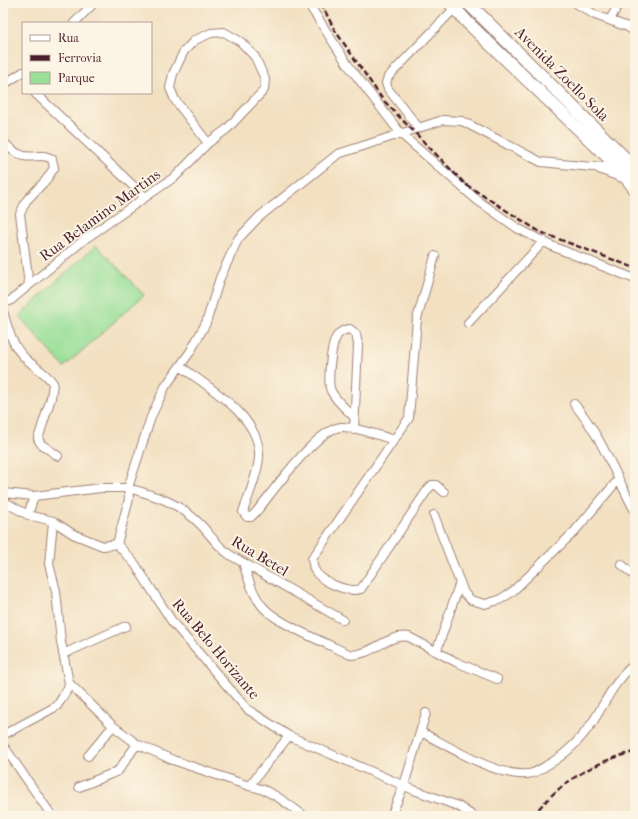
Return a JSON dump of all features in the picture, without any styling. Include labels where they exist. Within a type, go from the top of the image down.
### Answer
[{"type":"main road","name":"Avenida Zoello Sola","points":[[468,3],[632,173]]},
{"type":"main road","name":"Avenida Zoello Sola","points":[[453,6],[468,23],[617,166],[632,173]]},
{"type":"main road","points":[[632,173],[635,189]]},
{"type":"street","points":[[75,22],[94,3]]},
{"type":"street","points":[[308,3],[348,65],[401,134],[477,200],[517,228],[544,241],[635,279]]},
{"type":"street","points":[[576,3],[595,15],[628,27],[635,32]]},
{"type":"street","points":[[610,20],[619,3]]},
{"type":"street","points":[[419,128],[388,89],[386,83],[388,76],[453,6]]},
{"type":"street","points":[[224,32],[241,42],[255,57],[265,79],[264,90],[227,129],[208,143],[175,100],[170,88],[173,74],[184,52],[195,40],[211,33],[224,32]]},
{"type":"street","points":[[3,85],[21,77]]},
{"type":"street","points":[[36,94],[145,198]]},
{"type":"street","points":[[3,501],[28,515],[52,521],[73,534],[103,546],[117,544],[129,499],[128,488],[151,417],[165,387],[190,352],[206,323],[220,278],[238,239],[259,217],[338,154],[443,120],[462,121],[541,162],[632,173]]},
{"type":"street","points":[[3,142],[13,151],[24,156],[46,155],[52,159],[54,168],[46,180],[26,201],[20,214],[29,285]]},
{"type":"street","name":"Rua Belamino Martins","points":[[3,302],[10,301],[85,239],[176,176],[208,143]]},
{"type":"street","points":[[592,167],[617,166]]},
{"type":"street","points":[[468,323],[544,241]]},
{"type":"street","points":[[435,256],[417,319],[409,418],[312,560],[314,569],[321,578],[337,586],[356,590],[362,589],[428,489],[432,485],[436,485],[444,492]]},
{"type":"street","points":[[3,311],[12,342],[26,359],[45,373],[53,383],[53,391],[38,439],[41,444],[58,456]]},
{"type":"street","points":[[354,417],[336,398],[330,389],[331,354],[336,337],[342,331],[350,329],[356,334],[358,345],[354,430]]},
{"type":"street","points":[[180,366],[236,408],[247,421],[259,445],[259,458],[243,512],[247,517],[251,517],[256,512],[306,450],[328,431],[341,427],[394,440]]},
{"type":"street","points":[[574,404],[588,420],[596,434],[635,511]]},
{"type":"street","points":[[434,515],[464,593],[471,600],[485,604],[499,600],[512,592],[574,532],[618,480]]},
{"type":"street","name":"Rua Betel","points":[[3,492],[34,496],[101,488],[128,488],[162,498],[190,515],[203,527],[217,546],[243,563],[343,620]]},
{"type":"street","points":[[28,515],[34,496]]},
{"type":"street","points":[[3,735],[57,706],[67,690],[69,683],[63,654],[56,591],[49,564],[52,521]]},
{"type":"street","name":"Rua Belo Horizante","points":[[117,544],[135,564],[173,623],[247,709],[289,736],[404,785],[458,806],[473,816]]},
{"type":"street","points":[[243,563],[253,591],[263,608],[278,620],[351,655],[362,655],[400,636],[409,637],[437,650],[456,662],[497,679]]},
{"type":"street","points":[[621,564],[635,576]]},
{"type":"street","points":[[437,650],[460,582]]},
{"type":"street","points":[[63,654],[126,626]]},
{"type":"street","points":[[421,732],[489,767],[515,774],[533,773],[557,760],[574,746],[594,719],[604,699],[622,675],[635,664]]},
{"type":"street","points":[[69,683],[113,726],[137,744],[173,760],[249,786],[258,787],[283,800],[304,816]]},
{"type":"street","points":[[391,816],[404,785],[426,714]]},
{"type":"street","points":[[88,756],[113,726]]},
{"type":"street","points":[[249,786],[289,736]]},
{"type":"street","points":[[79,787],[118,771],[137,744]]},
{"type":"street","points":[[3,745],[52,816]]},
{"type":"green space","points":[[96,245],[144,295],[64,367],[19,316]]},
{"type":"railway","points":[[321,3],[334,29],[383,100],[465,184],[540,232],[635,268]]},
{"type":"railway","points":[[533,816],[543,804],[578,775],[606,761],[635,752]]}]
